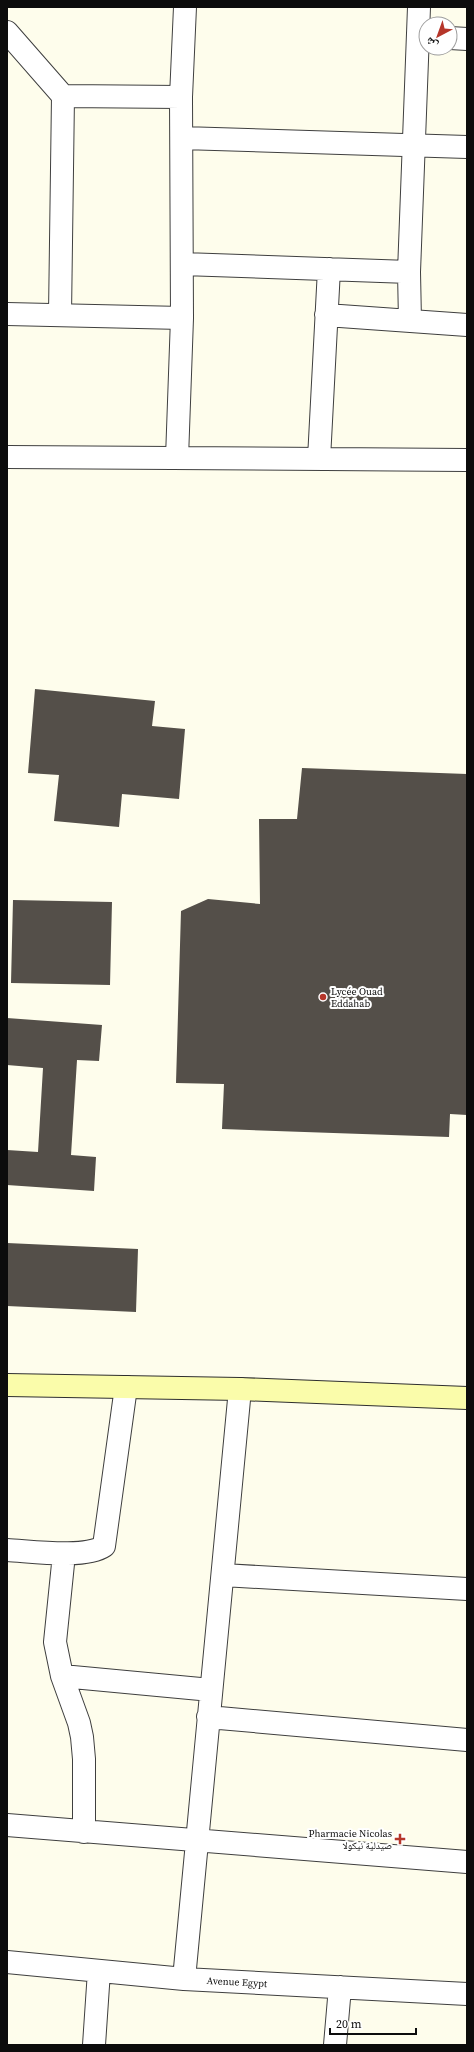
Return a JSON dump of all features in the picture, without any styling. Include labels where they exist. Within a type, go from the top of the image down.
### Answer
[{"type":"main road","points":[[7,1385],[240,1389],[467,1398]]},
{"type":"street","points":[[177,458],[183,264],[181,97],[185,7]]},
{"type":"street","points":[[7,32],[63,96],[60,315]]},
{"type":"street","points":[[410,321],[409,272],[413,145],[420,56]]},
{"type":"street","points":[[63,96],[181,97]]},
{"type":"street","points":[[182,138],[467,147]]},
{"type":"street","points":[[183,264],[409,272]]},
{"type":"street","points":[[319,459],[329,269]]},
{"type":"street","points":[[7,314],[182,318]]},
{"type":"street","points":[[326,315],[467,325]]},
{"type":"street","points":[[7,456],[467,460]]},
{"type":"street","points":[[7,1550],[64,1554],[96,1550],[105,1544],[126,1387]]},
{"type":"street","points":[[184,1979],[240,1389]]},
{"type":"street","points":[[64,1554],[55,1642],[62,1676],[79,1723],[82,1737],[84,1758],[84,1832]]},
{"type":"street","points":[[223,1575],[467,1589]]},
{"type":"street","points":[[62,1676],[211,1690]]},
{"type":"street","points":[[208,1717],[467,1740]]},
{"type":"street","points":[[7,1825],[467,1862]]},
{"type":"street","name":"Avenue Egypt","points":[[7,1962],[184,1979],[467,1994]]},
{"type":"street","points":[[94,2045],[99,1971]]},
{"type":"street","points":[[335,2045],[340,1987]]},
{"type":"building","points":[[35,689],[155,701],[152,726],[185,729],[179,799],[122,794],[119,827],[54,821],[59,775],[28,773]]},
{"type":"building","name":"Lycée Ouad Eddahab","points":[[302,768],[467,774],[467,1115],[450,1114],[449,1137],[222,1129],[224,1084],[176,1083],[181,911],[208,899],[260,904],[259,819],[297,819]]},
{"type":"building","points":[[13,900],[112,902],[110,985],[11,983]]},
{"type":"building","points":[[7,1018],[102,1025],[99,1061],[77,1060],[71,1155],[96,1157],[94,1191],[7,1185],[7,1150],[38,1152],[43,1068],[7,1065]]},
{"type":"building","points":[[7,1243],[138,1249],[136,1312],[7,1306]]},
{"type":"place","name":"Lycée Ouad Eddahab","points":[[323,997]]},
{"type":"place","name":"Pharmacie Nicolas صيدلية نيكولا","points":[[400,1839]]}]
